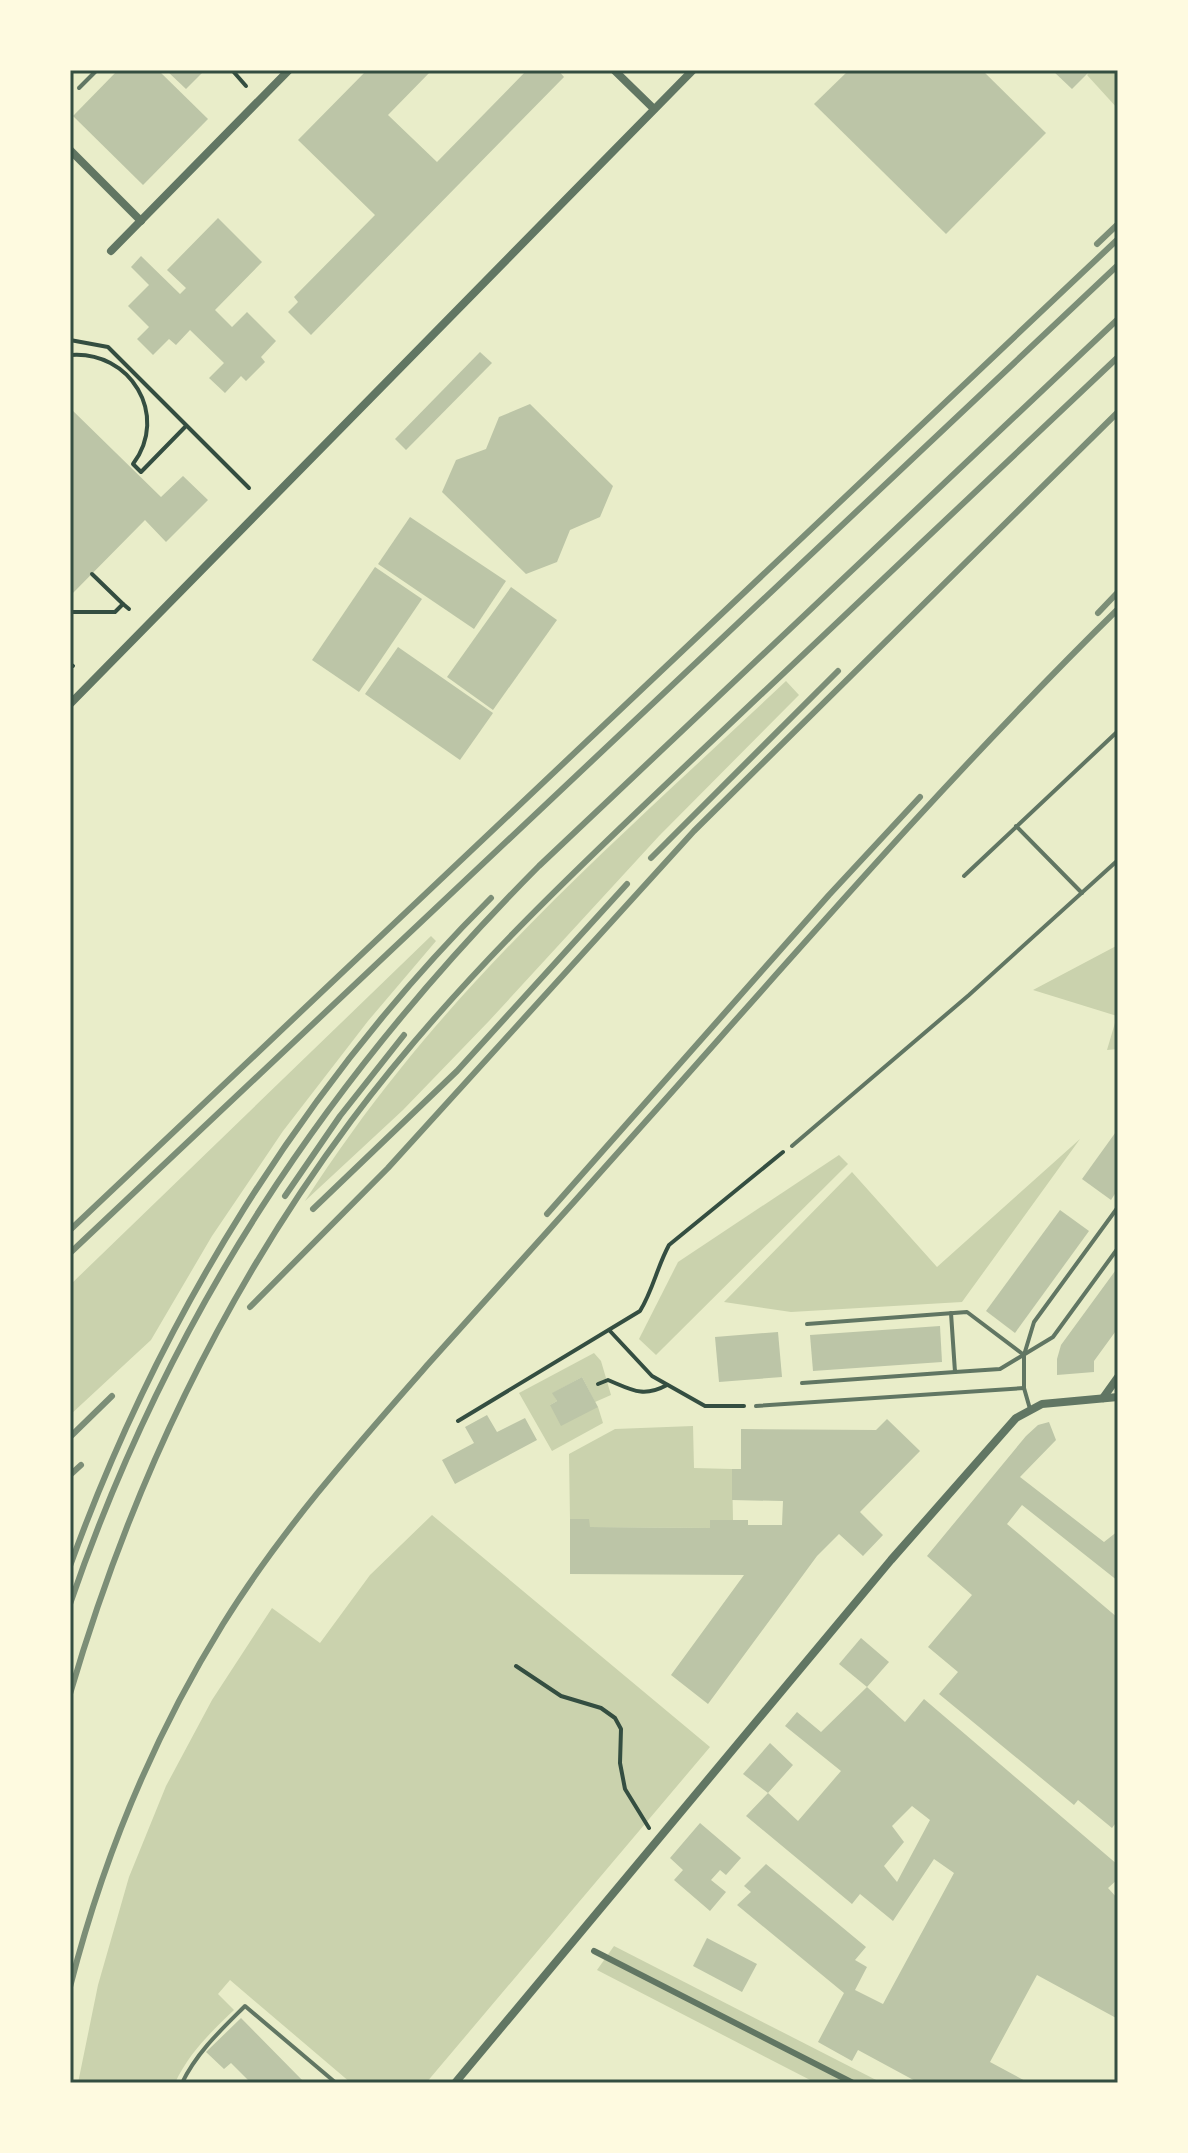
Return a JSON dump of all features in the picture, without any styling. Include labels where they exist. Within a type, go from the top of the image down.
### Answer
[{"type":"street","points":[[111,251],[289,70]]},
{"type":"street","points":[[614,70],[654,109]]},
{"type":"street","points":[[70,704],[693,70]]},
{"type":"street","points":[[70,150],[141,221]]},
{"type":"street","points":[[1103,1398],[1118,1377]]},
{"type":"street","points":[[455,2083],[891,1560],[1016,1418],[1042,1404],[1118,1397]]},
{"type":"street","points":[[594,1951],[853,2083]]},
{"type":"lane","points":[[79,88],[97,70]]},
{"type":"lane","points":[[964,876],[1118,731]]},
{"type":"lane","points":[[1016,826],[1082,893]]},
{"type":"lane","points":[[792,1146],[969,995],[1118,860]]},
{"type":"lane","points":[[1030,1409],[1024,1388],[1024,1355],[1034,1322],[1118,1207]]},
{"type":"lane","points":[[802,1383],[1000,1369],[1053,1337],[1118,1248]]},
{"type":"lane","points":[[807,1324],[967,1312],[1024,1355]]},
{"type":"lane","points":[[951,1313],[955,1372]]},
{"type":"lane","points":[[756,1406],[1024,1388]]},
{"type":"lane","points":[[182,2083],[205,2046],[245,2006],[336,2083]]},
{"type":"path","points":[[232,70],[246,86]]},
{"type":"path","points":[[70,340],[108,347],[249,488]]},
{"type":"path","points":[[70,355],[96,356],[111,362],[136,387],[148,418],[142,452],[133,464],[141,472],[186,426]]},
{"type":"path","points":[[92,574],[129,609]]},
{"type":"path","points":[[70,612],[111,612],[123,604]]},
{"type":"path","points":[[458,1421],[640,1311],[648,1297],[658,1264],[669,1245],[792,1146]]},
{"type":"path","points":[[610,1331],[652,1376],[705,1406],[756,1406]]},
{"type":"path","points":[[598,1384],[608,1380],[637,1392],[652,1393],[667,1385]]},
{"type":"path","points":[[516,1666],[561,1696],[601,1708],[615,1718],[621,1729],[620,1763],[625,1789],[649,1828]]},
{"type":"green space","points":[[1091,70],[1118,70],[1118,109],[1087,75]]},
{"type":"green space","points":[[786,681],[799,695],[659,836],[403,1110],[305,1201],[388,1084],[490,965],[587,868]]},
{"type":"green space","points":[[431,936],[436,941],[368,1021],[283,1131],[212,1236],[151,1340],[70,1415],[70,1285]]},
{"type":"green space","points":[[1118,945],[1118,1049],[1107,1050],[1117,1016],[1033,990]]},
{"type":"green space","points":[[1080,1139],[962,1302],[791,1312],[724,1302],[852,1172],[937,1267]]},
{"type":"green space","points":[[839,1155],[848,1164],[656,1355],[639,1339],[678,1262]]},
{"type":"green space","points":[[594,1353],[601,1361],[611,1395],[595,1402],[582,1377],[553,1393],[557,1401],[550,1405],[598,1407],[603,1423],[552,1451],[519,1393]]},
{"type":"green space","points":[[693,1426],[694,1468],[732,1469],[733,1520],[710,1528],[590,1527],[570,1519],[569,1454],[615,1429]]},
{"type":"green space","points":[[432,1515],[710,1747],[426,2083],[351,2083],[230,1980],[218,1994],[234,2010],[193,2053],[175,2083],[78,2083],[98,1985],[129,1877],[166,1786],[212,1700],[272,1608],[320,1643],[370,1575]]},
{"type":"green space","points":[[614,1946],[882,2083],[816,2083],[597,1970]]},
{"type":"building","points":[[118,70],[158,70],[208,119],[143,185],[73,116]]},
{"type":"building","points":[[166,70],[205,70],[186,89]]},
{"type":"building","points":[[367,70],[432,70],[388,115],[437,162],[527,70],[558,70],[564,77],[311,335],[288,312],[298,302],[294,297],[375,215],[298,140]]},
{"type":"building","points":[[849,70],[982,70],[1046,133],[946,234],[814,104]]},
{"type":"building","points":[[1052,70],[1091,70],[1072,89]]},
{"type":"building","points":[[218,218],[262,262],[215,310],[232,327],[247,312],[276,341],[261,357],[265,362],[246,381],[241,376],[225,393],[209,378],[224,363],[190,330],[176,345],[169,339],[153,355],[137,339],[149,327],[128,306],[149,285],[131,267],[141,256],[180,294],[186,288],[167,270]]},
{"type":"building","points":[[480,352],[492,363],[406,450],[395,439]]},
{"type":"building","points":[[530,404],[613,486],[600,517],[570,530],[557,562],[526,574],[442,492],[456,460],[486,449],[499,417]]},
{"type":"building","points":[[70,408],[161,497],[183,476],[208,500],[166,542],[145,520],[70,596]]},
{"type":"building","points":[[410,517],[506,581],[474,629],[378,564]]},
{"type":"building","points":[[375,567],[422,599],[359,692],[312,660]]},
{"type":"building","points":[[511,587],[557,620],[493,710],[447,677]]},
{"type":"building","points":[[398,647],[493,713],[460,760],[365,694]]},
{"type":"building","points":[[1118,1129],[1118,1189],[1111,1200],[1082,1179]]},
{"type":"building","points":[[1060,1210],[1089,1231],[1015,1333],[986,1311]]},
{"type":"building","points":[[1118,1267],[1118,1328],[1094,1361],[1094,1372],[1057,1375],[1061,1345]]},
{"type":"building","points":[[940,1326],[942,1362],[813,1371],[810,1335]]},
{"type":"building","points":[[778,1332],[782,1377],[719,1382],[715,1337]]},
{"type":"building","points":[[582,1377],[598,1407],[561,1426],[550,1405],[557,1401],[552,1393]]},
{"type":"building","points":[[487,1415],[497,1432],[525,1418],[537,1440],[455,1484],[442,1460],[474,1443],[465,1427]]},
{"type":"building","points":[[887,1419],[920,1451],[860,1512],[883,1535],[863,1556],[839,1534],[817,1556],[708,1704],[671,1675],[744,1575],[570,1574],[570,1519],[589,1519],[590,1527],[710,1528],[710,1520],[748,1520],[748,1525],[782,1525],[783,1501],[732,1500],[732,1469],[741,1469],[741,1429],[876,1430]]},
{"type":"building","points":[[1049,1422],[1056,1440],[1020,1477],[1104,1542],[1118,1531],[1118,1581],[1022,1505],[1007,1524],[1118,1618],[1118,1820],[1112,1828],[1078,1800],[1074,1805],[939,1694],[958,1672],[928,1647],[972,1595],[927,1556],[1026,1436],[1038,1425]]},
{"type":"building","points":[[861,1638],[889,1662],[867,1687],[839,1664]]},
{"type":"building","points":[[867,1687],[905,1722],[924,1699],[1118,1865],[1118,1879],[1108,1888],[1118,1899],[1118,2019],[1037,1975],[990,2062],[1029,2083],[919,2083],[858,2050],[852,2061],[818,2042],[844,1993],[737,1905],[751,1892],[744,1886],[766,1864],[866,1947],[855,1960],[867,1967],[855,1990],[883,2004],[954,1873],[934,1859],[893,1921],[860,1894],[852,1904],[746,1816],[768,1793],[798,1821],[841,1771],[785,1726],[797,1712],[821,1732]],"holes":[[[912,1806],[930,1820],[897,1882],[884,1866],[904,1842],[892,1826]]]},
{"type":"building","points":[[770,1743],[793,1765],[768,1793],[743,1774]]},
{"type":"building","points":[[700,1823],[741,1858],[726,1875],[720,1870],[711,1880],[726,1892],[710,1911],[674,1880],[683,1870],[670,1858]]},
{"type":"building","points":[[707,1938],[757,1964],[742,1992],[693,1966]]},
{"type":"building","points":[[241,2018],[305,2083],[251,2083],[231,2063],[224,2069],[206,2052]]},
{"type":"railway","points":[[1097,244],[1118,224]]},
{"type":"railway","points":[[70,1230],[1118,239]]},
{"type":"railway","points":[[70,1253],[1118,265]]},
{"type":"railway","points":[[70,1604],[110,1498],[155,1397],[205,1301],[261,1208],[323,1118],[389,1032],[461,948],[539,866],[1118,319]]},
{"type":"railway","points":[[70,1694],[121,1542],[185,1395],[262,1254],[351,1121],[434,1018],[571,875],[1118,357]]},
{"type":"railway","points":[[250,1307],[388,1168],[694,831],[1118,412]]},
{"type":"railway","points":[[1098,613],[1118,592]]},
{"type":"railway","points":[[70,1987],[114,1845],[174,1710],[223,1624],[295,1522],[430,1362],[878,860],[996,733],[1118,609]]},
{"type":"railway","points":[[651,858],[838,671]]},
{"type":"railway","points":[[547,1214],[829,895],[920,797]]},
{"type":"railway","points":[[313,1209],[457,1071],[627,884]]},
{"type":"railway","points":[[70,1566],[106,1474],[147,1383],[193,1295],[244,1209],[299,1126],[359,1047],[423,970],[491,898]]},
{"type":"railway","points":[[285,1196],[340,1116],[404,1035]]},
{"type":"railway","points":[[70,1437],[112,1396]]},
{"type":"railway","points":[[70,1475],[81,1465]]}]
